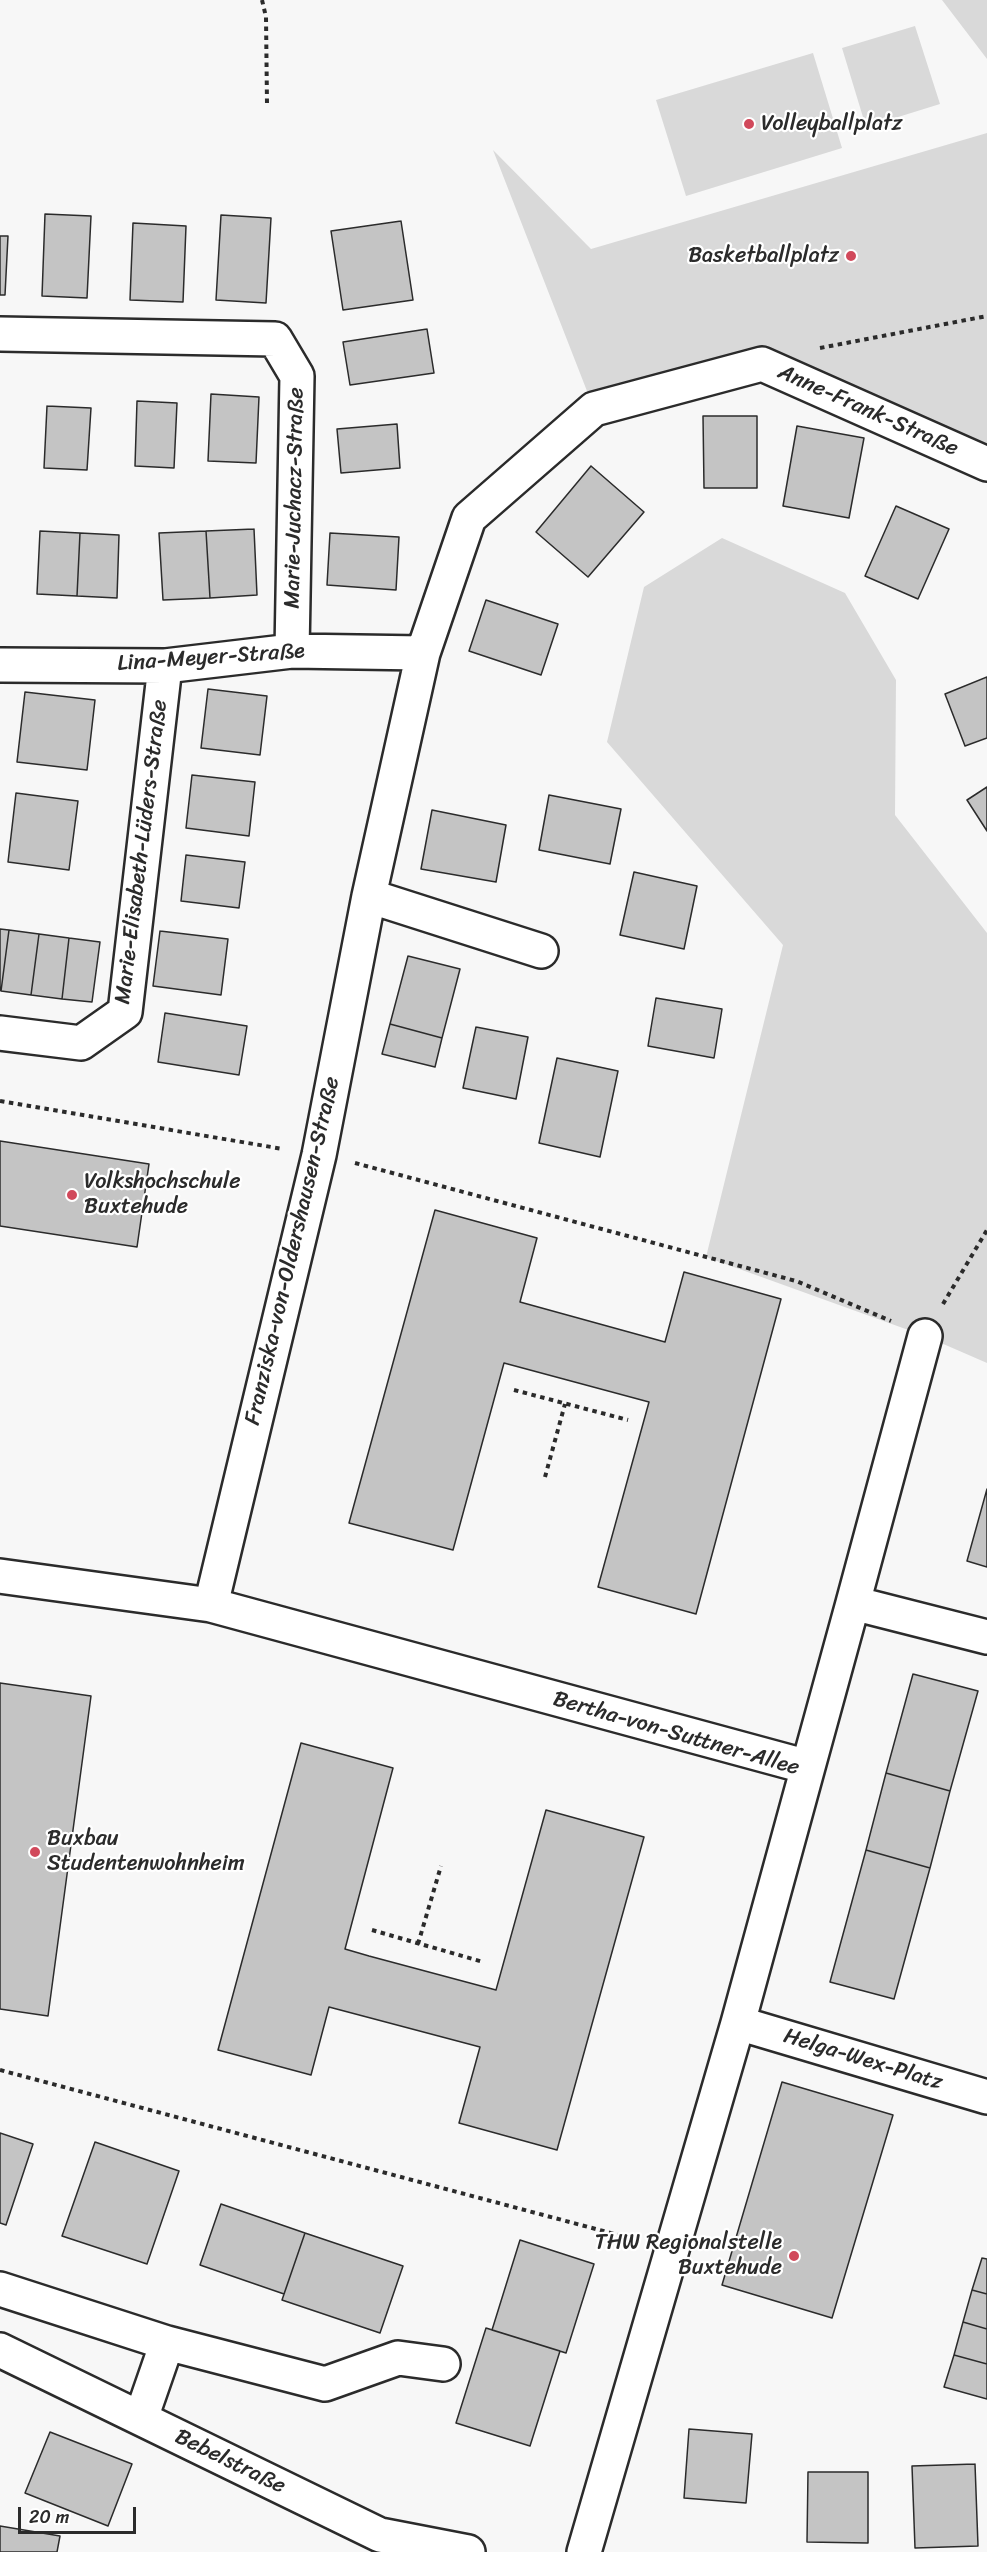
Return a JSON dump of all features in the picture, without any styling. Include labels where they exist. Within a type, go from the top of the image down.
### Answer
[{"type":"street","name":"Marie-Juchacz-Straße","points":[[0,334],[275,339],[297,376],[292,651]]},
{"type":"street","name":"Anne-Frank-Straße","points":[[423,653],[469,518],[594,409],[762,364],[987,464]]},
{"type":"street","name":"Lina-Meyer-Straße","points":[[0,665],[165,666],[292,651],[423,653]]},
{"type":"street","name":"Franziska-von-Oldershausen-Straße","points":[[211,1605],[318,1155],[369,896],[423,653]]},
{"type":"street","name":"Marie-Elisabeth-Lüders-Straße","points":[[0,1033],[81,1043],[125,1012],[165,666]]},
{"type":"street","points":[[369,896],[541,951]]},
{"type":"street","points":[[808,1767],[925,1336]]},
{"type":"street","name":"Bertha-von-Suttner-Allee","points":[[0,1576],[211,1605],[808,1767],[738,2023],[584,2552]]},
{"type":"street","points":[[853,1603],[987,1637]]},
{"type":"street","name":"Helga-Wex-Platz","points":[[738,2023],[987,2097]]},
{"type":"street","points":[[0,2289],[166,2343],[325,2384],[398,2358],[444,2364]]},
{"type":"street","points":[[141,2418],[166,2343]]},
{"type":"street","name":"Bebelstraße","points":[[0,2350],[141,2418],[379,2543],[468,2552]]},
{"type":"path","points":[[262,0],[266,17],[267,104]]},
{"type":"path","points":[[817,349],[987,315]]},
{"type":"path","points":[[0,1101],[318,1155],[389,1171],[796,1281],[925,1336],[987,1230]]},
{"type":"path","points":[[514,1390],[628,1420]]},
{"type":"path","points":[[545,1477],[565,1404]]},
{"type":"path","points":[[418,1944],[441,1866]]},
{"type":"path","points":[[372,1930],[483,1962]]},
{"type":"path","points":[[0,2070],[671,2249]]},
{"type":"shaded area","points":[[942,0],[987,0],[987,59]]},
{"type":"shaded area","points":[[915,26],[940,104],[866,127],[842,48]]},
{"type":"shaded area","name":"Volleyballplatz","points":[[813,53],[842,148],[686,196],[656,100]]},
{"type":"shaded area","points":[[987,133],[987,464],[762,364],[594,409],[493,150],[591,249]]},
{"type":"shaded area","points":[[722,538],[845,593],[896,680],[895,815],[987,933],[987,1363],[925,1336],[706,1257],[783,945],[607,742],[644,587]]},
{"type":"building","points":[[45,214],[91,216],[87,298],[42,296]]},
{"type":"building","points":[[221,215],[271,218],[266,303],[216,300]]},
{"type":"building","points":[[401,221],[413,300],[343,310],[331,231]]},
{"type":"building","points":[[133,223],[186,226],[183,302],[130,300]]},
{"type":"building","points":[[0,236],[8,236],[5,295],[0,295]]},
{"type":"building","points":[[427,329],[434,373],[350,385],[343,342]]},
{"type":"building","points":[[211,394],[259,397],[256,463],[208,461]]},
{"type":"building","points":[[137,401],[177,403],[174,468],[135,466]]},
{"type":"building","points":[[47,406],[91,408],[87,470],[44,468]]},
{"type":"building","points":[[703,416],[757,416],[757,488],[704,488]]},
{"type":"building","points":[[397,424],[400,468],[341,473],[337,429]]},
{"type":"building","points":[[797,426],[864,438],[849,518],[783,506]]},
{"type":"building","points":[[591,466],[644,512],[588,577],[536,532]]},
{"type":"building","points":[[896,506],[949,529],[918,599],[865,576]]},
{"type":"building","points":[[254,529],[257,595],[210,598],[206,531]]},
{"type":"building","points":[[40,531],[80,533],[77,596],[37,594]]},
{"type":"building","points":[[206,531],[210,598],[163,600],[159,533]]},
{"type":"building","points":[[80,533],[119,535],[117,598],[77,596]]},
{"type":"building","points":[[330,533],[399,537],[396,590],[327,585]]},
{"type":"building","points":[[486,600],[558,624],[541,675],[469,651]]},
{"type":"building","points":[[987,677],[987,738],[965,746],[945,694]]},
{"type":"building","points":[[208,689],[267,696],[260,755],[201,748]]},
{"type":"building","points":[[25,692],[95,700],[87,770],[17,762]]},
{"type":"building","points":[[192,775],[255,782],[249,836],[186,828]]},
{"type":"building","points":[[987,787],[987,831],[967,800]]},
{"type":"building","points":[[16,793],[78,801],[69,870],[8,862]]},
{"type":"building","points":[[549,795],[621,809],[610,864],[539,850]]},
{"type":"building","points":[[432,810],[506,825],[496,882],[421,869]]},
{"type":"building","points":[[186,855],[245,862],[239,908],[181,901]]},
{"type":"building","points":[[634,872],[697,886],[684,949],[620,935]]},
{"type":"building","points":[[0,929],[9,930],[1,991],[0,990]]},
{"type":"building","points":[[9,930],[39,934],[31,995],[1,991]]},
{"type":"building","points":[[160,931],[228,939],[221,995],[153,986]]},
{"type":"building","points":[[39,934],[69,938],[62,999],[31,995]]},
{"type":"building","points":[[69,938],[100,942],[92,1002],[62,999]]},
{"type":"building","points":[[408,956],[460,969],[442,1038],[390,1024]]},
{"type":"building","points":[[656,998],[722,1009],[714,1058],[648,1046]]},
{"type":"building","points":[[165,1013],[247,1026],[239,1075],[158,1062]]},
{"type":"building","points":[[390,1024],[442,1038],[435,1067],[382,1054]]},
{"type":"building","points":[[476,1027],[528,1037],[516,1099],[463,1088]]},
{"type":"building","points":[[557,1058],[618,1071],[600,1157],[539,1143]]},
{"type":"building","name":"Volkshochschule Buxtehude","points":[[0,1141],[149,1164],[137,1247],[0,1226]]},
{"type":"building","points":[[435,1210],[537,1238],[520,1302],[665,1342],[684,1272],[781,1299],[696,1614],[598,1587],[649,1402],[504,1363],[453,1550],[349,1523]]},
{"type":"building","points":[[987,1489],[987,1567],[967,1561]]},
{"type":"building","points":[[913,1674],[978,1691],[950,1791],[886,1773]]},
{"type":"building","name":"Buxbau Studentenwohnheim","points":[[0,1683],[91,1696],[48,2016],[0,2009]]},
{"type":"building","points":[[301,1743],[393,1768],[345,1949],[369,1956],[496,1990],[546,1810],[644,1837],[557,2150],[459,2123],[480,2047],[329,2007],[311,2075],[218,2050]]},
{"type":"building","points":[[886,1773],[950,1791],[930,1868],[866,1850]]},
{"type":"building","points":[[866,1850],[930,1868],[894,1999],[830,1982]]},
{"type":"building","points":[[782,2082],[893,2115],[832,2318],[722,2285]]},
{"type":"building","points":[[0,2133],[33,2144],[6,2225],[0,2223]]},
{"type":"building","points":[[95,2142],[179,2171],[147,2264],[62,2236]]},
{"type":"building","points":[[221,2204],[305,2233],[284,2294],[200,2265]]},
{"type":"building","points":[[305,2233],[403,2266],[380,2333],[282,2300]]},
{"type":"building","points":[[520,2240],[594,2264],[566,2353],[492,2330]]},
{"type":"building","points":[[982,2258],[987,2259],[987,2294],[972,2290]]},
{"type":"building","points":[[972,2290],[987,2294],[987,2329],[963,2322]]},
{"type":"building","points":[[963,2322],[987,2329],[987,2364],[954,2355]]},
{"type":"building","points":[[486,2328],[560,2351],[530,2446],[456,2423]]},
{"type":"building","points":[[954,2355],[987,2364],[987,2399],[944,2387]]},
{"type":"building","points":[[689,2429],[752,2434],[746,2503],[684,2498]]},
{"type":"building","points":[[50,2432],[132,2464],[108,2526],[25,2493]]},
{"type":"building","points":[[975,2464],[978,2546],[915,2548],[912,2466]]},
{"type":"building","points":[[808,2472],[868,2472],[868,2543],[807,2542]]},
{"type":"building","points":[[0,2526],[60,2536],[57,2552],[0,2552]]},
{"type":"place","name":"Volleyballplatz","points":[[749,124]]},
{"type":"place","name":"Basketballplatz","points":[[851,256]]},
{"type":"place","name":"Volkshochschule Buxtehude","points":[[72,1195]]},
{"type":"place","name":"Buxbau Studentenwohnheim","points":[[35,1852]]},
{"type":"place","name":"THW Regionalstelle Buxtehude","points":[[794,2256]]}]
